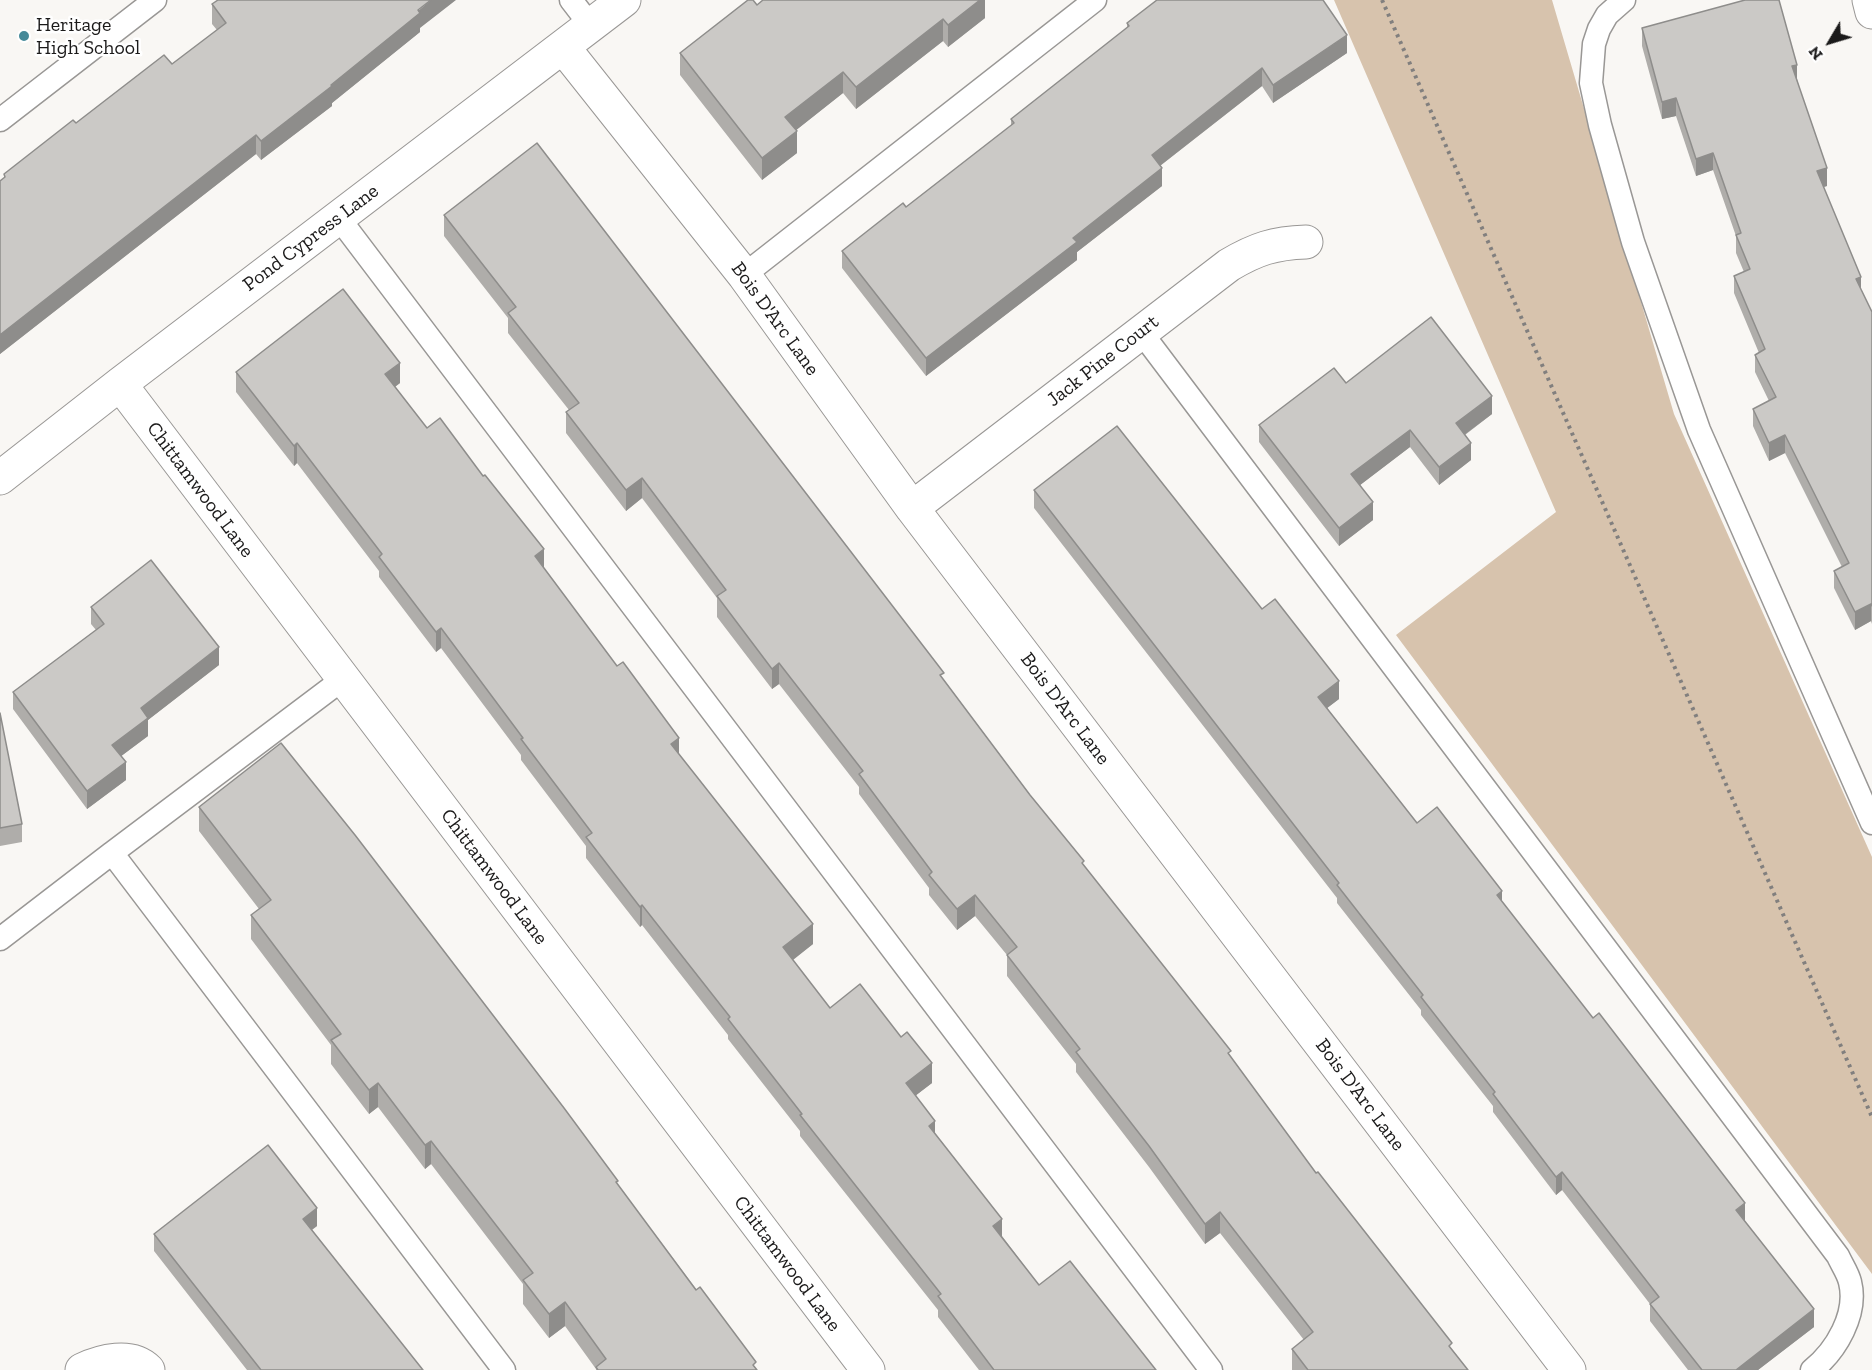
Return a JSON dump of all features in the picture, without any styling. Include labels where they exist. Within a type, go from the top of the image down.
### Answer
[{"type":"street","name":"Pond Cypress Lane","points":[[0,478],[624,0]]},
{"type":"street","points":[[1869,0],[1872,12]]},
{"type":"street","name":"Bois D'Arc Lane","points":[[563,47],[744,274],[912,508],[1569,1370]]},
{"type":"street","name":"Jack Pine Court","points":[[912,508],[1229,265],[1253,251],[1273,245],[1306,242]]},
{"type":"street","name":"Chittamwood Lane","points":[[120,384],[868,1370]]},
{"type":"street","points":[[82,1370],[99,1362],[133,1365]]},
{"type":"lane","points":[[0,120],[155,0]]},
{"type":"lane","points":[[571,0],[591,26]]},
{"type":"lane","points":[[744,274],[1095,0]]},
{"type":"lane","points":[[1624,0],[1607,15],[1599,29],[1594,44],[1591,83],[1600,125],[1633,242],[1700,430],[1872,823]]},
{"type":"lane","points":[[338,217],[1211,1370]]},
{"type":"lane","points":[[1141,332],[1838,1256],[1852,1293],[1848,1316],[1838,1343],[1831,1353],[1812,1370]]},
{"type":"lane","points":[[0,939],[343,679]]},
{"type":"lane","points":[[112,854],[504,1370]]},
{"type":"path","points":[[1382,0],[1872,1117]]},
{"type":"shaded area","points":[[1334,0],[1552,0],[1674,414],[1872,857],[1872,1274],[1396,635],[1556,512]]},
{"type":"building","points":[[218,0],[431,0],[418,10],[420,13],[332,86],[261,141],[256,135],[0,335],[0,181],[5,177],[4,174],[73,120],[76,123],[164,55],[172,64],[226,23],[212,4]]},
{"type":"building","points":[[748,0],[753,0],[757,5],[763,0],[980,0],[948,25],[943,19],[856,87],[843,72],[785,117],[797,131],[762,158],[680,53]]},
{"type":"building","points":[[1157,0],[1323,0],[1347,35],[1273,85],[1262,68],[1152,155],[1162,168],[1073,238],[1077,242],[926,358],[842,251],[903,203],[906,207],[1014,123],[1011,119],[1129,26],[1127,23]]},
{"type":"building","points":[[1745,0],[1779,0],[1797,65],[1792,66],[1827,168],[1817,171],[1861,277],[1856,279],[1872,312],[1872,606],[1871,604],[1855,612],[1834,571],[1849,563],[1785,435],[1769,443],[1753,409],[1776,397],[1755,355],[1765,349],[1734,276],[1750,269],[1736,235],[1741,233],[1713,153],[1696,159],[1676,98],[1662,102],[1642,28]]},
{"type":"building","points":[[537,143],[944,673],[940,675],[1030,795],[1231,1051],[1228,1053],[1316,1173],[1318,1172],[1452,1343],[1449,1346],[1468,1370],[1308,1370],[1292,1349],[1313,1332],[1220,1212],[1205,1224],[1149,1146],[1076,1052],[1080,1049],[1007,955],[1017,947],[975,895],[957,909],[929,875],[932,872],[859,774],[863,771],[779,663],[772,669],[717,596],[726,590],[642,478],[626,490],[566,412],[579,403],[508,313],[516,307],[444,215]]},
{"type":"building","points":[[343,289],[400,363],[385,374],[427,428],[440,418],[483,476],[485,475],[544,549],[535,556],[617,666],[623,662],[679,738],[671,744],[813,924],[783,947],[830,1008],[860,984],[901,1037],[907,1032],[932,1063],[906,1083],[935,1121],[929,1126],[1002,1219],[993,1226],[1039,1285],[1070,1261],[1156,1370],[994,1370],[938,1296],[941,1294],[800,1115],[802,1114],[728,1019],[730,1017],[586,837],[592,833],[441,628],[436,632],[379,557],[382,554],[297,443],[294,446],[236,372]]},
{"type":"building","points":[[1431,317],[1492,396],[1456,423],[1471,443],[1439,467],[1410,430],[1351,474],[1373,502],[1339,528],[1259,425],[1334,368],[1346,383]]},
{"type":"building","points":[[1117,426],[1262,609],[1275,599],[1339,681],[1318,697],[1417,823],[1437,807],[1502,891],[1497,895],[1593,1018],[1599,1013],[1745,1203],[1736,1210],[1814,1309],[1736,1370],[1702,1370],[1650,1304],[1659,1297],[1562,1172],[1556,1177],[1493,1094],[1495,1092],[1421,997],[1423,995],[1337,885],[1339,883],[1034,490]]},
{"type":"building","points":[[151,560],[219,647],[141,708],[148,718],[112,745],[126,762],[87,791],[13,692],[104,624],[91,607]]},
{"type":"building","points":[[0,713],[22,824],[0,828]]},
{"type":"building","points":[[281,743],[355,835],[564,1108],[696,1290],[700,1287],[756,1362],[753,1365],[757,1370],[598,1370],[596,1367],[606,1359],[565,1302],[549,1314],[523,1280],[533,1273],[431,1141],[425,1145],[378,1083],[369,1090],[331,1040],[341,1034],[251,915],[271,900],[199,807]]},
{"type":"building","points":[[268,1145],[317,1208],[303,1219],[423,1370],[261,1370],[154,1234]]},
{"type":"place","name":"Heritage High School","points":[[24,36]]}]
